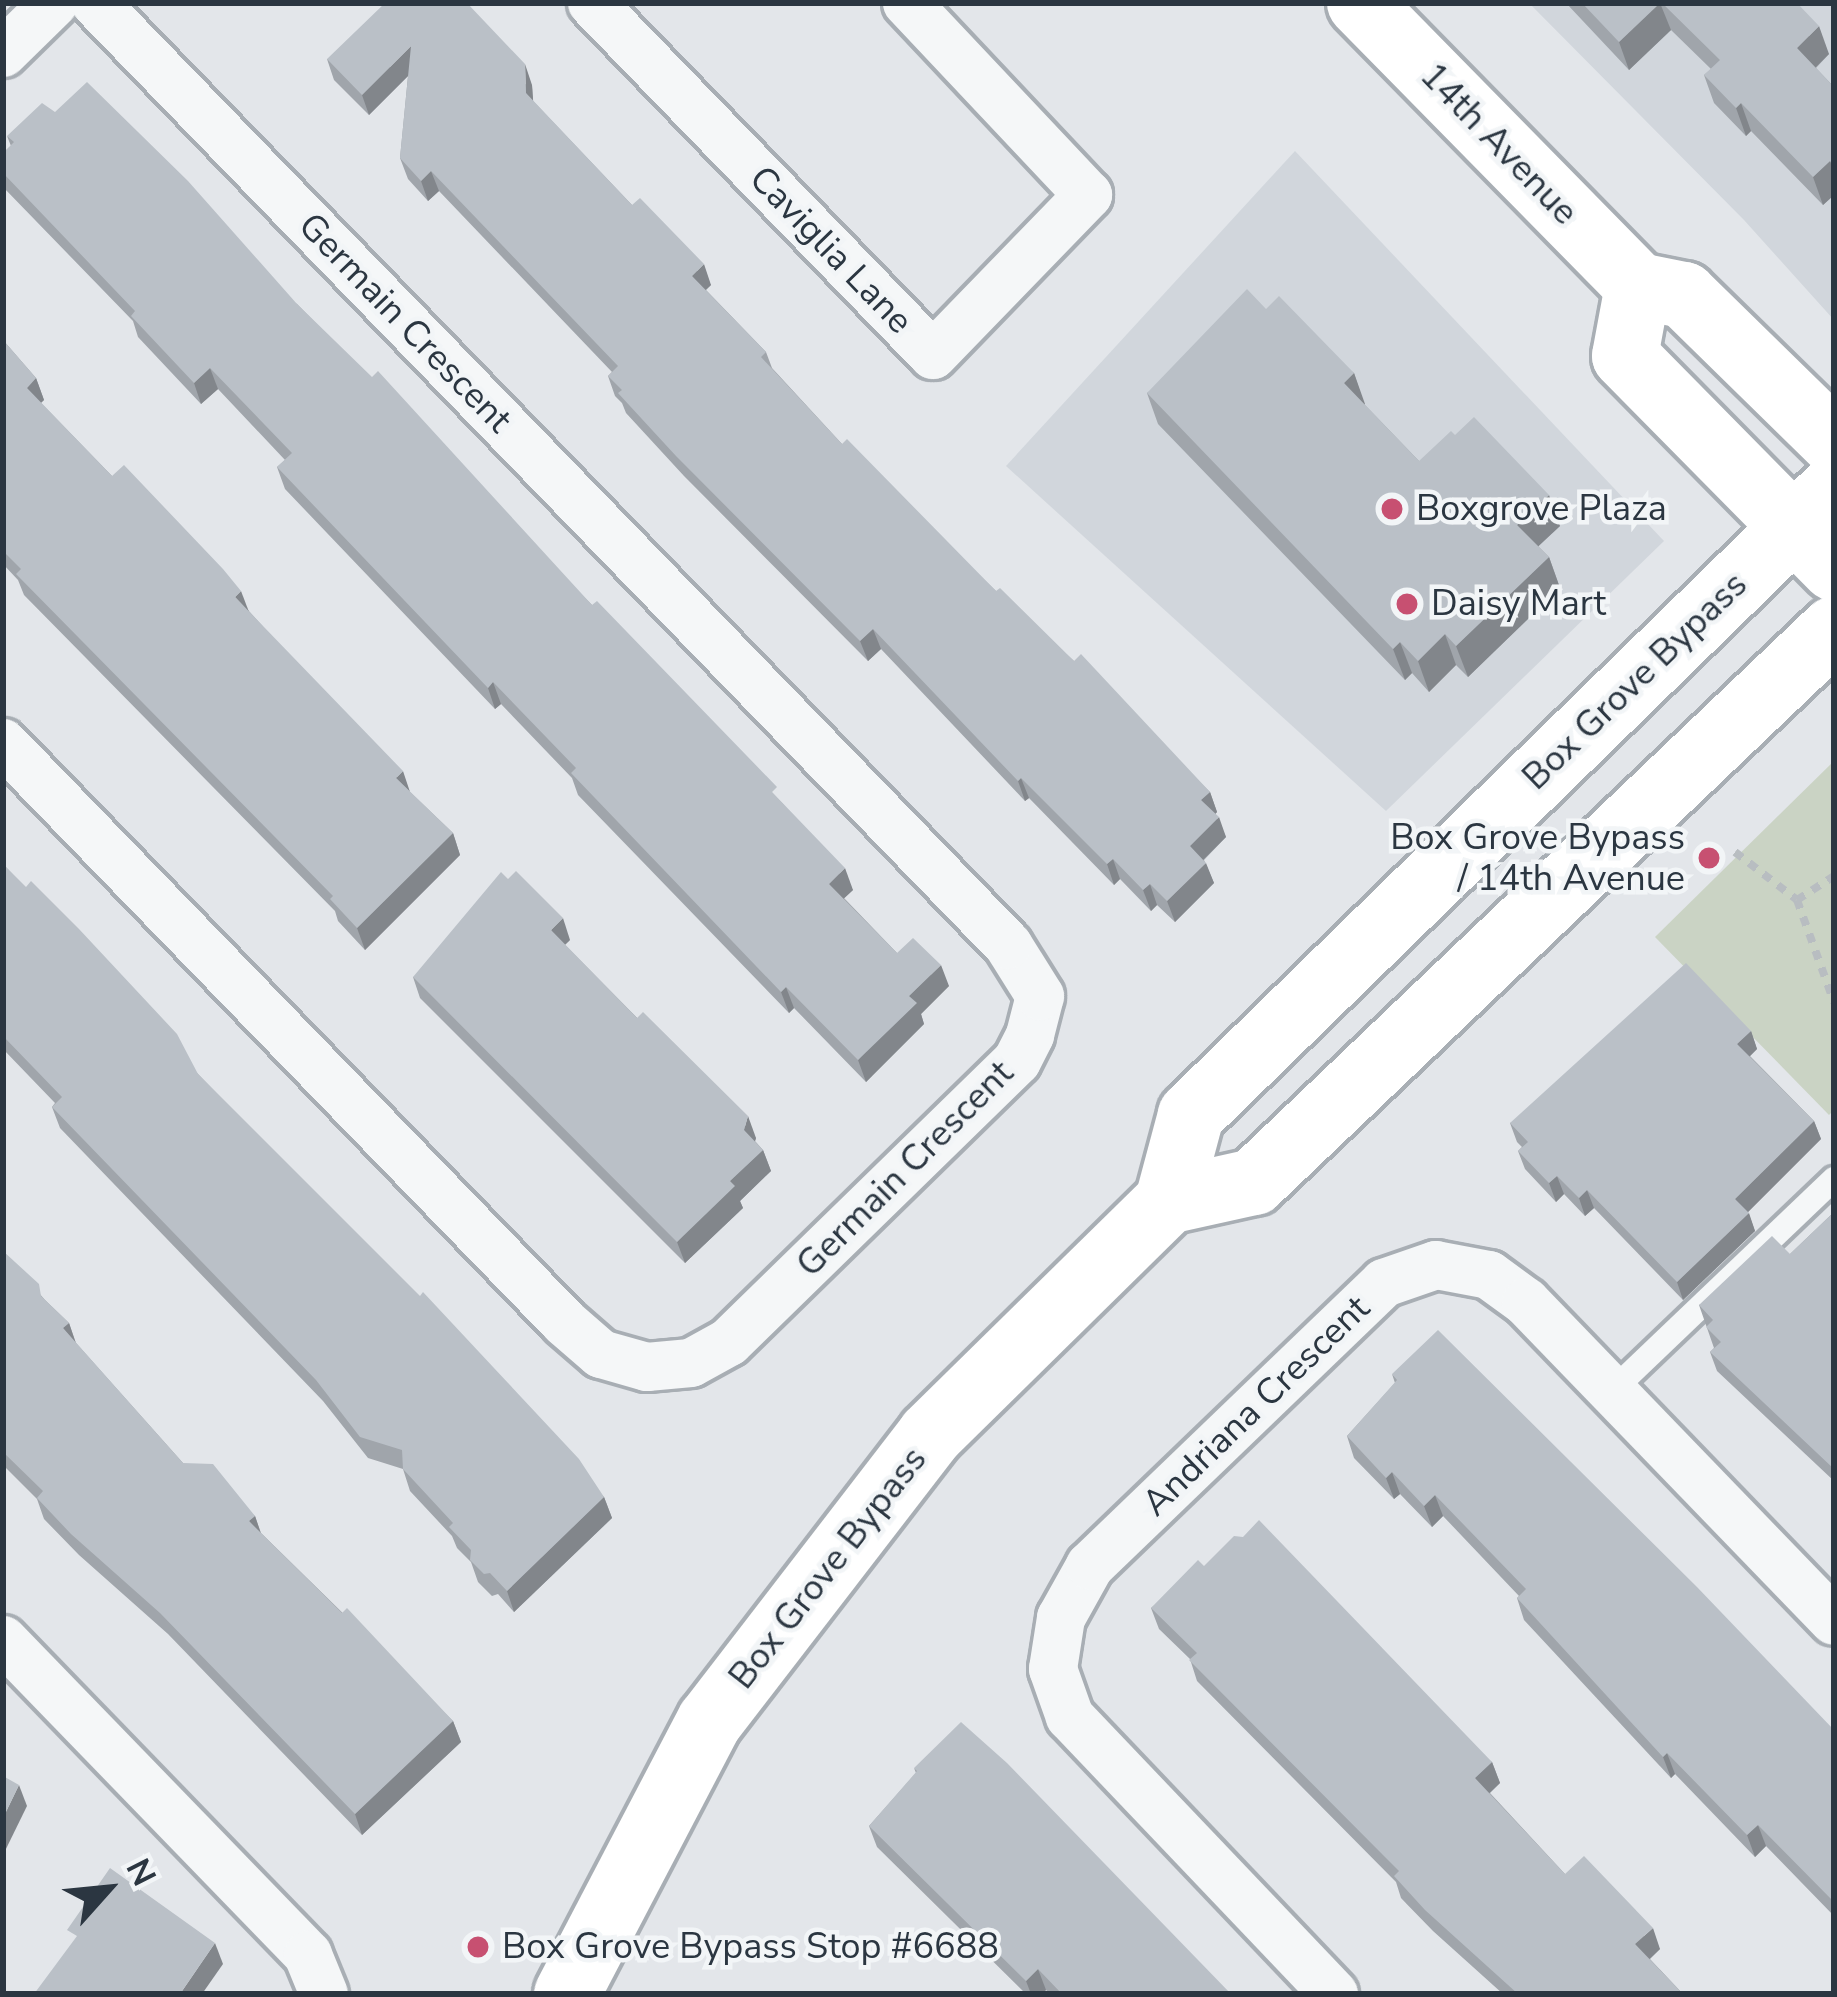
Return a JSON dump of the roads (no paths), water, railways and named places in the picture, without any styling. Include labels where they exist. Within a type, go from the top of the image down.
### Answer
[{"type":"main road","name":"14th Avenue","points":[[1360,3],[1638,286],[1684,295],[1834,442]]},
{"type":"main road","points":[[1638,286],[1625,356],[1821,528]]},
{"type":"main road","name":"Box Grove Bypass","points":[[567,1994],[710,1721],[930,1435],[1168,1201],[1190,1115],[1821,528]]},
{"type":"main road","points":[[1168,1201],[1254,1182],[1834,629]]},
{"type":"street","points":[[3,53],[54,3]]},
{"type":"street","name":"Germain Crescent","points":[[3,743],[564,1322],[602,1354],[647,1367],[691,1363],[728,1342],[1017,1061],[1030,1035],[1040,996],[1008,945],[95,3]]},
{"type":"street","name":"Caviglia Lane","points":[[592,3],[933,355],[1088,195],[908,3]]},
{"type":"street","name":"Andriana Crescent","points":[[1334,1994],[1070,1717],[1053,1669],[1061,1618],[1090,1566],[1384,1283],[1436,1265],[1490,1275],[1526,1302],[1834,1622]]},
{"type":"street","points":[[3,1640],[308,1955],[324,1994]]},
{"type":"lane","points":[[1612,1391],[1834,1179]]},
{"type":"place","name":"Boxgrove Plaza","points":[[1392,509]]},
{"type":"place","name":"Daisy Mart","points":[[1407,604]]},
{"type":"place","name":"Box Grove Bypass / 14th Avenue","points":[[1709,858]]},
{"type":"place","name":"Box Grove Bypass Stop #6688","points":[[478,1947]]}]
